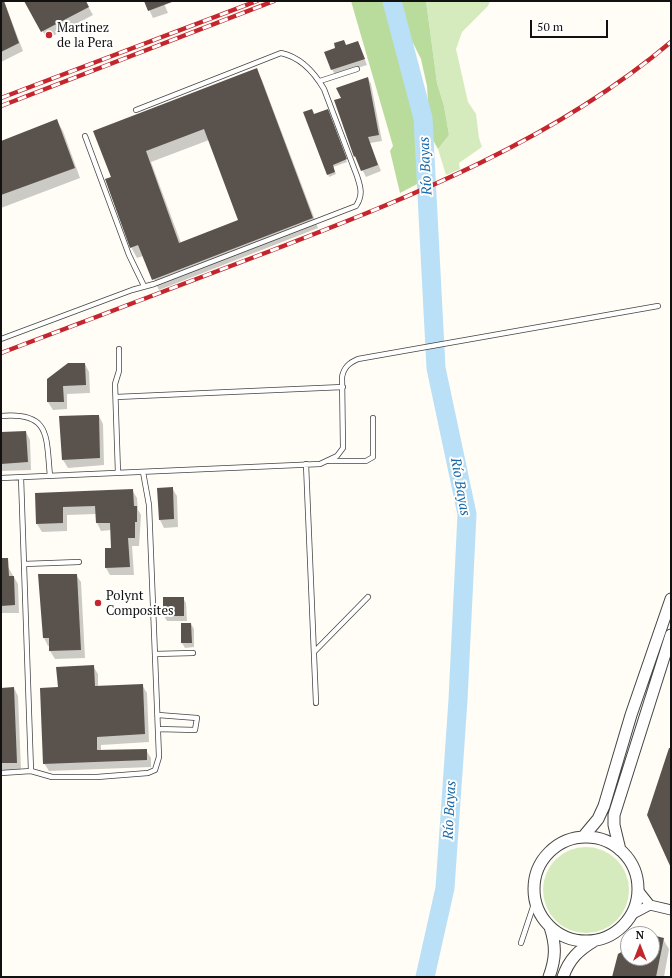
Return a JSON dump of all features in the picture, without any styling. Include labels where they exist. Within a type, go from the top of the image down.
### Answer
[{"type":"street","points":[[583,837],[598,819],[604,806],[631,715],[671,599]]},
{"type":"street","points":[[620,850],[615,830],[614,815],[671,635]]},
{"type":"street","points":[[583,837],[595,838],[608,842],[620,850],[630,861],[636,874],[638,890],[636,904],[631,915],[620,928],[607,937],[594,940],[573,940],[563,936],[550,927],[541,915],[535,901],[536,876],[547,854],[564,842],[583,837]]},
{"type":"street","points":[[638,890],[650,905],[671,910]]},
{"type":"street","points":[[631,915],[650,905]]},
{"type":"street","points":[[550,927],[555,949],[555,957],[550,977]]},
{"type":"street","points":[[563,977],[566,968],[576,953],[594,940]]},
{"type":"lane","points":[[1,339],[144,286],[154,284],[356,206],[361,198],[361,188],[320,81],[300,61],[289,55],[281,53],[136,110]]},
{"type":"lane","points":[[320,81],[357,69]]},
{"type":"lane","points":[[86,136],[129,255],[144,286]]},
{"type":"lane","points":[[1,478],[320,464],[337,456],[343,448],[344,369],[350,362],[358,359],[658,306]]},
{"type":"lane","points":[[118,473],[115,384],[119,371],[119,349]]},
{"type":"lane","points":[[116,397],[343,387]]},
{"type":"lane","points":[[1,416],[25,416],[34,419],[41,424],[45,433],[50,476]]},
{"type":"lane","points":[[329,461],[366,461],[373,456],[373,418]]},
{"type":"lane","points":[[306,464],[316,703]]},
{"type":"lane","points":[[1,772],[31,771],[52,777],[96,777],[148,774],[154,770],[158,763],[158,716],[149,505],[143,472]]},
{"type":"lane","points":[[21,478],[31,771]]},
{"type":"lane","points":[[24,564],[79,562]]},
{"type":"lane","points":[[314,652],[368,597]]},
{"type":"lane","points":[[155,654],[193,653]]},
{"type":"lane","points":[[158,716],[197,718],[195,730],[158,729]]},
{"type":"lane","points":[[521,943],[535,901]]},
{"type":"green space","points":[[351,1],[426,1],[437,83],[444,106],[449,135],[438,149],[430,135],[427,86],[421,59],[413,43],[405,48],[419,127],[419,183],[400,193],[390,151],[393,146]]},
{"type":"green space","points":[[426,1],[490,1],[488,6],[462,32],[456,49],[468,102],[476,114],[479,138],[482,147],[459,163],[460,169],[446,175],[438,149],[449,135],[444,106],[437,83]]},
{"type":"green space","points":[[586,847],[603,850],[617,859],[626,873],[629,890],[626,907],[617,921],[603,930],[586,933],[569,930],[555,921],[546,907],[543,890],[546,873],[555,859],[569,850]]},
{"type":"building","points":[[1,1],[4,1],[19,43],[1,52]]},
{"type":"building","points":[[24,1],[86,1],[89,7],[41,32]]},
{"type":"building","points":[[144,1],[171,1],[172,2],[148,11]]},
{"type":"building","points":[[344,40],[346,45],[358,41],[365,59],[331,70],[324,52],[335,48],[334,43]]},
{"type":"building","points":[[257,68],[313,218],[152,280],[138,245],[130,248],[105,179],[111,177],[93,131]],"holes":[[[204,129],[238,220],[179,243],[146,151]]]},
{"type":"building","points":[[368,77],[379,135],[368,137],[378,165],[361,171],[355,156],[354,157],[334,100],[341,98],[336,88]]},
{"type":"building","points":[[312,109],[314,114],[328,109],[347,159],[333,165],[335,172],[327,175],[303,112]]},
{"type":"building","points":[[57,119],[75,168],[1,195],[1,141]]},
{"type":"building","points":[[68,363],[85,363],[86,385],[63,386],[64,402],[47,402],[47,379]]},
{"type":"building","points":[[99,415],[100,458],[62,460],[59,416]]},
{"type":"building","points":[[26,431],[28,462],[1,464],[1,432]]},
{"type":"building","points":[[173,487],[174,519],[159,520],[157,488]]},
{"type":"building","points":[[133,489],[134,506],[137,506],[137,522],[135,522],[135,538],[128,538],[130,567],[105,568],[105,548],[111,548],[110,523],[96,523],[95,506],[63,507],[63,523],[36,524],[35,493]]},
{"type":"building","points":[[1,558],[8,558],[9,576],[14,576],[15,605],[1,606]]},
{"type":"building","points":[[38,574],[77,574],[81,650],[49,651],[49,638],[43,638]]},
{"type":"building","points":[[163,597],[184,597],[184,616],[163,616]]},
{"type":"building","points":[[181,623],[191,623],[192,643],[181,643]]},
{"type":"building","points":[[94,665],[95,686],[143,684],[145,734],[97,737],[97,750],[147,749],[147,760],[43,764],[40,688],[58,687],[56,667]]},
{"type":"building","points":[[14,687],[17,763],[1,763],[1,688]]},
{"type":"building","points":[[669,748],[671,748],[671,868],[647,815]]},
{"type":"building","points":[[660,937],[664,938],[660,958]]},
{"type":"building","points":[[620,953],[620,966],[658,966],[656,977],[612,977],[618,954]]},
{"type":"waterway","name":"Río Bayas","points":[[392,1],[423,118],[436,368],[467,514],[458,700],[445,888],[425,977]]},
{"type":"railway","points":[[1,98],[257,1]]},
{"type":"railway","points":[[1,106],[274,1]]},
{"type":"railway","points":[[1,353],[326,230],[430,186],[531,137],[580,108],[626,77],[671,42]]},
{"type":"place","name":"Martinez de la Pera","points":[[49,35]]},
{"type":"place","name":"Polynt Composites","points":[[98,603]]}]
